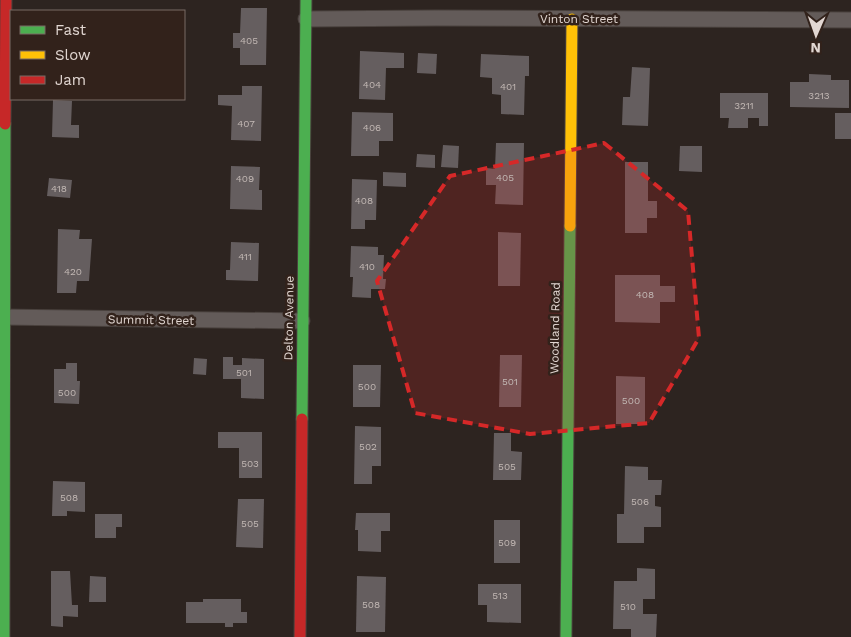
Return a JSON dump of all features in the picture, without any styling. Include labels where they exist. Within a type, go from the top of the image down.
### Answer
[{"type":"street","points":[[4,637],[2,317],[6,0]]},
{"type":"street","name":"Delton Avenue","points":[[300,637],[306,0]]},
{"type":"street","name":"Vinton Street","points":[[306,19],[851,20]]},
{"type":"street","name":"Woodland Road","points":[[566,637],[572,19]]},
{"type":"street","name":"Summit Street","points":[[2,317],[302,322]]},
{"type":"highlighted area","points":[[604,143],[688,211],[699,338],[649,423],[530,434],[415,413],[377,281],[450,176]]},
{"type":"building","points":[[241,8],[267,8],[266,65],[240,65],[240,48],[233,48],[233,33],[240,33]]},
{"type":"building","points":[[360,51],[404,53],[404,68],[386,68],[385,100],[359,99]]},
{"type":"building","points":[[418,53],[437,54],[436,74],[417,73]]},
{"type":"building","points":[[481,54],[529,56],[529,76],[525,76],[524,115],[501,114],[501,95],[492,94],[492,78],[480,77]]},
{"type":"building","points":[[632,67],[650,68],[648,126],[622,125],[623,97],[630,97]]},
{"type":"building","points":[[809,74],[831,75],[831,80],[849,80],[849,108],[790,107],[790,82],[809,82]]},
{"type":"building","points":[[242,86],[262,86],[261,141],[231,140],[232,106],[218,105],[218,95],[242,95]]},
{"type":"building","points":[[720,93],[768,93],[768,126],[759,126],[759,118],[748,118],[748,128],[728,128],[729,118],[720,118]]},
{"type":"building","points":[[53,100],[72,101],[71,125],[79,125],[79,138],[52,137]]},
{"type":"building","points":[[352,112],[393,113],[393,141],[379,141],[379,156],[351,156]]},
{"type":"building","points":[[835,113],[851,113],[851,139],[835,139]]},
{"type":"building","points":[[496,143],[524,143],[523,205],[495,204],[496,185],[486,185],[486,168],[495,169]]},
{"type":"building","points":[[443,145],[459,146],[458,168],[441,167]]},
{"type":"building","points":[[680,146],[702,146],[702,172],[679,171]]},
{"type":"building","points":[[417,154],[435,155],[435,168],[416,167]]},
{"type":"building","points":[[625,162],[648,162],[648,201],[657,201],[657,218],[647,218],[647,233],[625,233]]},
{"type":"building","points":[[231,166],[260,167],[259,190],[262,190],[262,210],[230,209]]},
{"type":"building","points":[[383,172],[406,173],[406,187],[383,186]]},
{"type":"building","points":[[49,178],[72,180],[70,198],[47,196]]},
{"type":"building","points":[[352,179],[377,180],[376,220],[365,220],[365,229],[351,229]]},
{"type":"building","points":[[58,229],[80,230],[79,239],[92,239],[89,281],[77,281],[76,293],[57,293]]},
{"type":"building","points":[[498,232],[521,233],[520,286],[498,286]]},
{"type":"building","points":[[231,242],[259,243],[258,281],[226,280],[226,270],[230,270]]},
{"type":"building","points":[[351,246],[378,247],[378,255],[384,255],[383,279],[386,279],[385,289],[371,289],[371,298],[352,297],[353,277],[350,277]]},
{"type":"building","points":[[615,275],[660,275],[660,286],[675,286],[675,302],[660,302],[660,323],[615,322]]},
{"type":"building","points":[[500,355],[522,355],[521,407],[499,407]]},
{"type":"building","points":[[223,357],[233,357],[233,365],[242,365],[242,358],[264,359],[264,399],[241,398],[241,379],[223,379]]},
{"type":"building","points":[[194,358],[207,359],[206,375],[193,374]]},
{"type":"building","points":[[66,363],[77,363],[77,381],[80,381],[79,404],[54,403],[54,369],[66,369]]},
{"type":"building","points":[[353,365],[381,365],[380,407],[353,407]]},
{"type":"building","points":[[616,376],[645,377],[645,424],[616,424]]},
{"type":"building","points":[[355,426],[381,427],[381,466],[372,466],[372,484],[354,484]]},
{"type":"building","points":[[218,432],[262,432],[262,478],[239,478],[239,448],[218,448]]},
{"type":"building","points":[[494,433],[511,433],[511,451],[522,452],[521,480],[493,480]]},
{"type":"building","points":[[625,466],[648,467],[648,480],[662,480],[661,495],[655,495],[655,506],[661,507],[661,527],[644,527],[644,543],[617,543],[617,514],[624,514]]},
{"type":"building","points":[[53,481],[85,482],[85,512],[67,511],[67,516],[52,516]]},
{"type":"building","points":[[238,499],[264,499],[263,548],[236,547]]},
{"type":"building","points":[[356,513],[390,513],[390,531],[381,531],[381,552],[358,551],[358,530],[355,530]]},
{"type":"building","points":[[95,514],[122,514],[122,527],[116,527],[116,538],[95,538]]},
{"type":"building","points":[[494,520],[520,520],[520,563],[494,563]]},
{"type":"building","points":[[637,568],[655,569],[655,599],[643,599],[643,614],[657,614],[656,637],[631,637],[631,629],[613,629],[614,581],[637,581]]},
{"type":"building","points":[[51,571],[70,571],[72,605],[78,605],[78,617],[63,616],[63,627],[51,626]]},
{"type":"building","points":[[90,576],[106,577],[106,602],[89,602]]},
{"type":"building","points":[[357,576],[386,577],[385,632],[356,632]]},
{"type":"building","points":[[478,584],[521,584],[521,623],[487,622],[487,605],[478,605]]},
{"type":"building","points":[[203,599],[241,599],[241,612],[247,612],[247,623],[233,623],[233,627],[225,627],[225,623],[186,623],[186,602],[203,602]]},
{"type":"traffic: fast","points":[[302,419],[306,0]]},
{"type":"traffic: fast","points":[[4,637],[5,124]]},
{"type":"traffic: fast","points":[[566,637],[570,226]]},
{"type":"traffic: slow","points":[[570,226],[572,19]]},
{"type":"traffic: jam","points":[[5,124],[6,0]]},
{"type":"traffic: jam","points":[[300,637],[302,419]]}]
